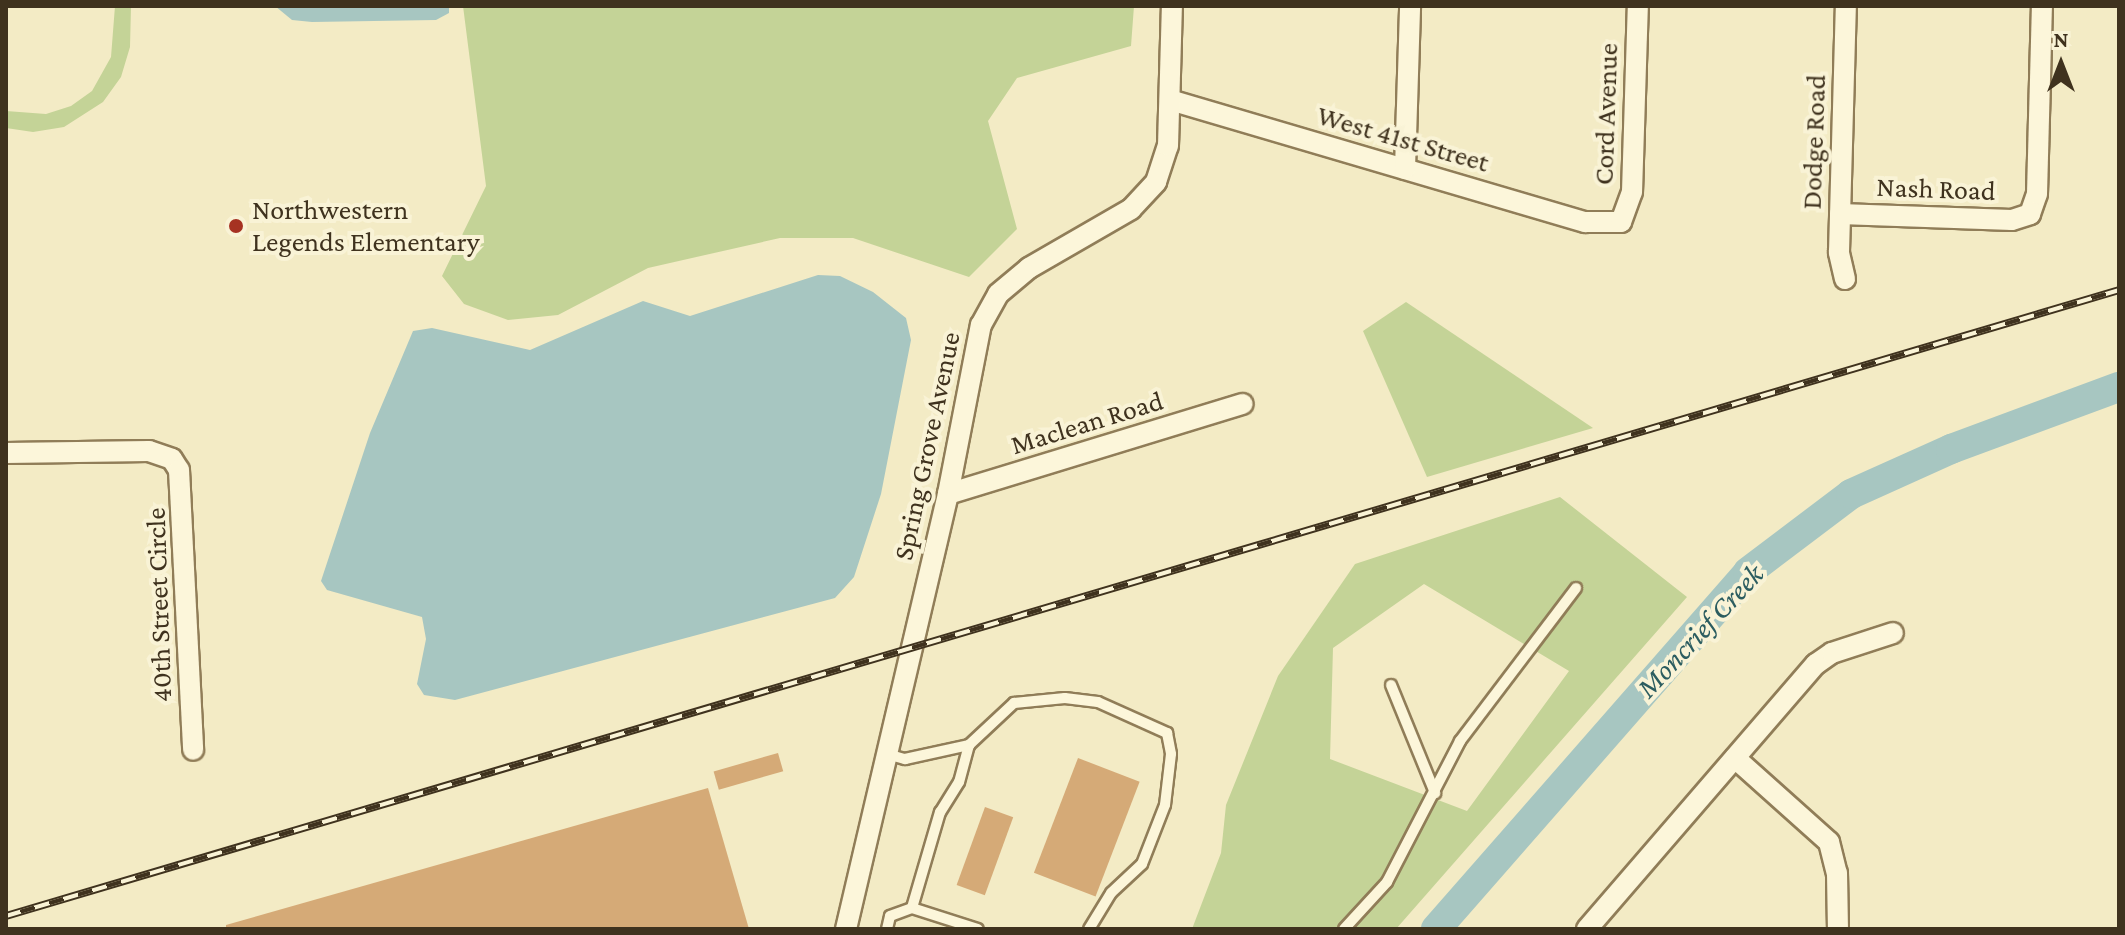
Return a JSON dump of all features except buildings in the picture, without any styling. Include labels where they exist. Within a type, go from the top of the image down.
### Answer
[{"type":"street","name":"Spring Grove Avenue","points":[[846,929],[948,494],[981,325],[998,294],[1029,268],[1131,209],[1156,182],[1168,146],[1172,6]]},
{"type":"street","points":[[1405,169],[1410,6]]},
{"type":"street","name":"Cord Avenue","points":[[1621,222],[1632,192],[1638,6]]},
{"type":"street","name":"Dodge Road","points":[[1845,279],[1839,252],[1846,6]]},
{"type":"street","name":"Nash Road","points":[[1840,214],[2012,220],[2030,214],[2037,194],[2042,6]]},
{"type":"street","name":"West 41st Street","points":[[1170,100],[1585,222],[1621,222]]},
{"type":"street","name":"Maclean Road","points":[[948,494],[1243,404]]},
{"type":"street","name":"40th Street Circle","points":[[6,453],[149,451],[172,459],[182,480],[193,750]]},
{"type":"street","points":[[1588,929],[1816,664],[1832,653],[1893,633]]},
{"type":"street","points":[[1735,758],[1829,842],[1837,873],[1838,929]]},
{"type":"lane","points":[[1344,929],[1387,882],[1460,741],[1576,588]]},
{"type":"lane","points":[[1391,685],[1435,793]]},
{"type":"lane","points":[[887,754],[905,759],[969,745],[1014,703],[1065,698],[1098,702],[1167,733],[1171,754],[1165,805],[1142,864],[1111,893],[1089,929]]},
{"type":"lane","points":[[912,908],[940,812],[959,782],[969,745]]},
{"type":"lane","points":[[887,929],[890,916],[912,908],[978,929]]},
{"type":"green space","points":[[115,6],[131,6],[130,47],[121,77],[103,102],[64,127],[33,132],[6,128],[6,111],[46,114],[71,106],[92,91],[111,57]]},
{"type":"green space","points":[[463,6],[1134,6],[1131,46],[1017,78],[988,121],[1017,229],[969,277],[853,238],[780,238],[648,268],[558,315],[508,320],[464,304],[442,276],[486,186]]},
{"type":"green space","points":[[1406,302],[1593,428],[1427,477],[1363,331]]},
{"type":"green space","points":[[1560,497],[1687,597],[1396,929],[1192,929],[1221,853],[1226,805],[1278,676],[1355,564]],"holes":[[[1424,584],[1569,671],[1467,811],[1330,759],[1333,648]]]},
{"type":"water","points":[[275,6],[449,6],[449,13],[436,20],[312,22],[292,20]]},
{"type":"water","points":[[818,275],[840,276],[873,292],[906,318],[911,340],[881,494],[854,577],[835,598],[455,700],[424,695],[417,684],[426,639],[422,617],[327,590],[321,581],[370,433],[413,331],[432,328],[530,350],[643,301],[690,316]]},
{"type":"waterway","name":"Moncrief Creek","points":[[1436,929],[1748,572],[1851,494],[1951,449],[2119,387]]},
{"type":"railway","points":[[6,916],[2119,290]]},
{"type":"place","name":"Northwestern Legends Elementary","points":[[236,226]]}]
